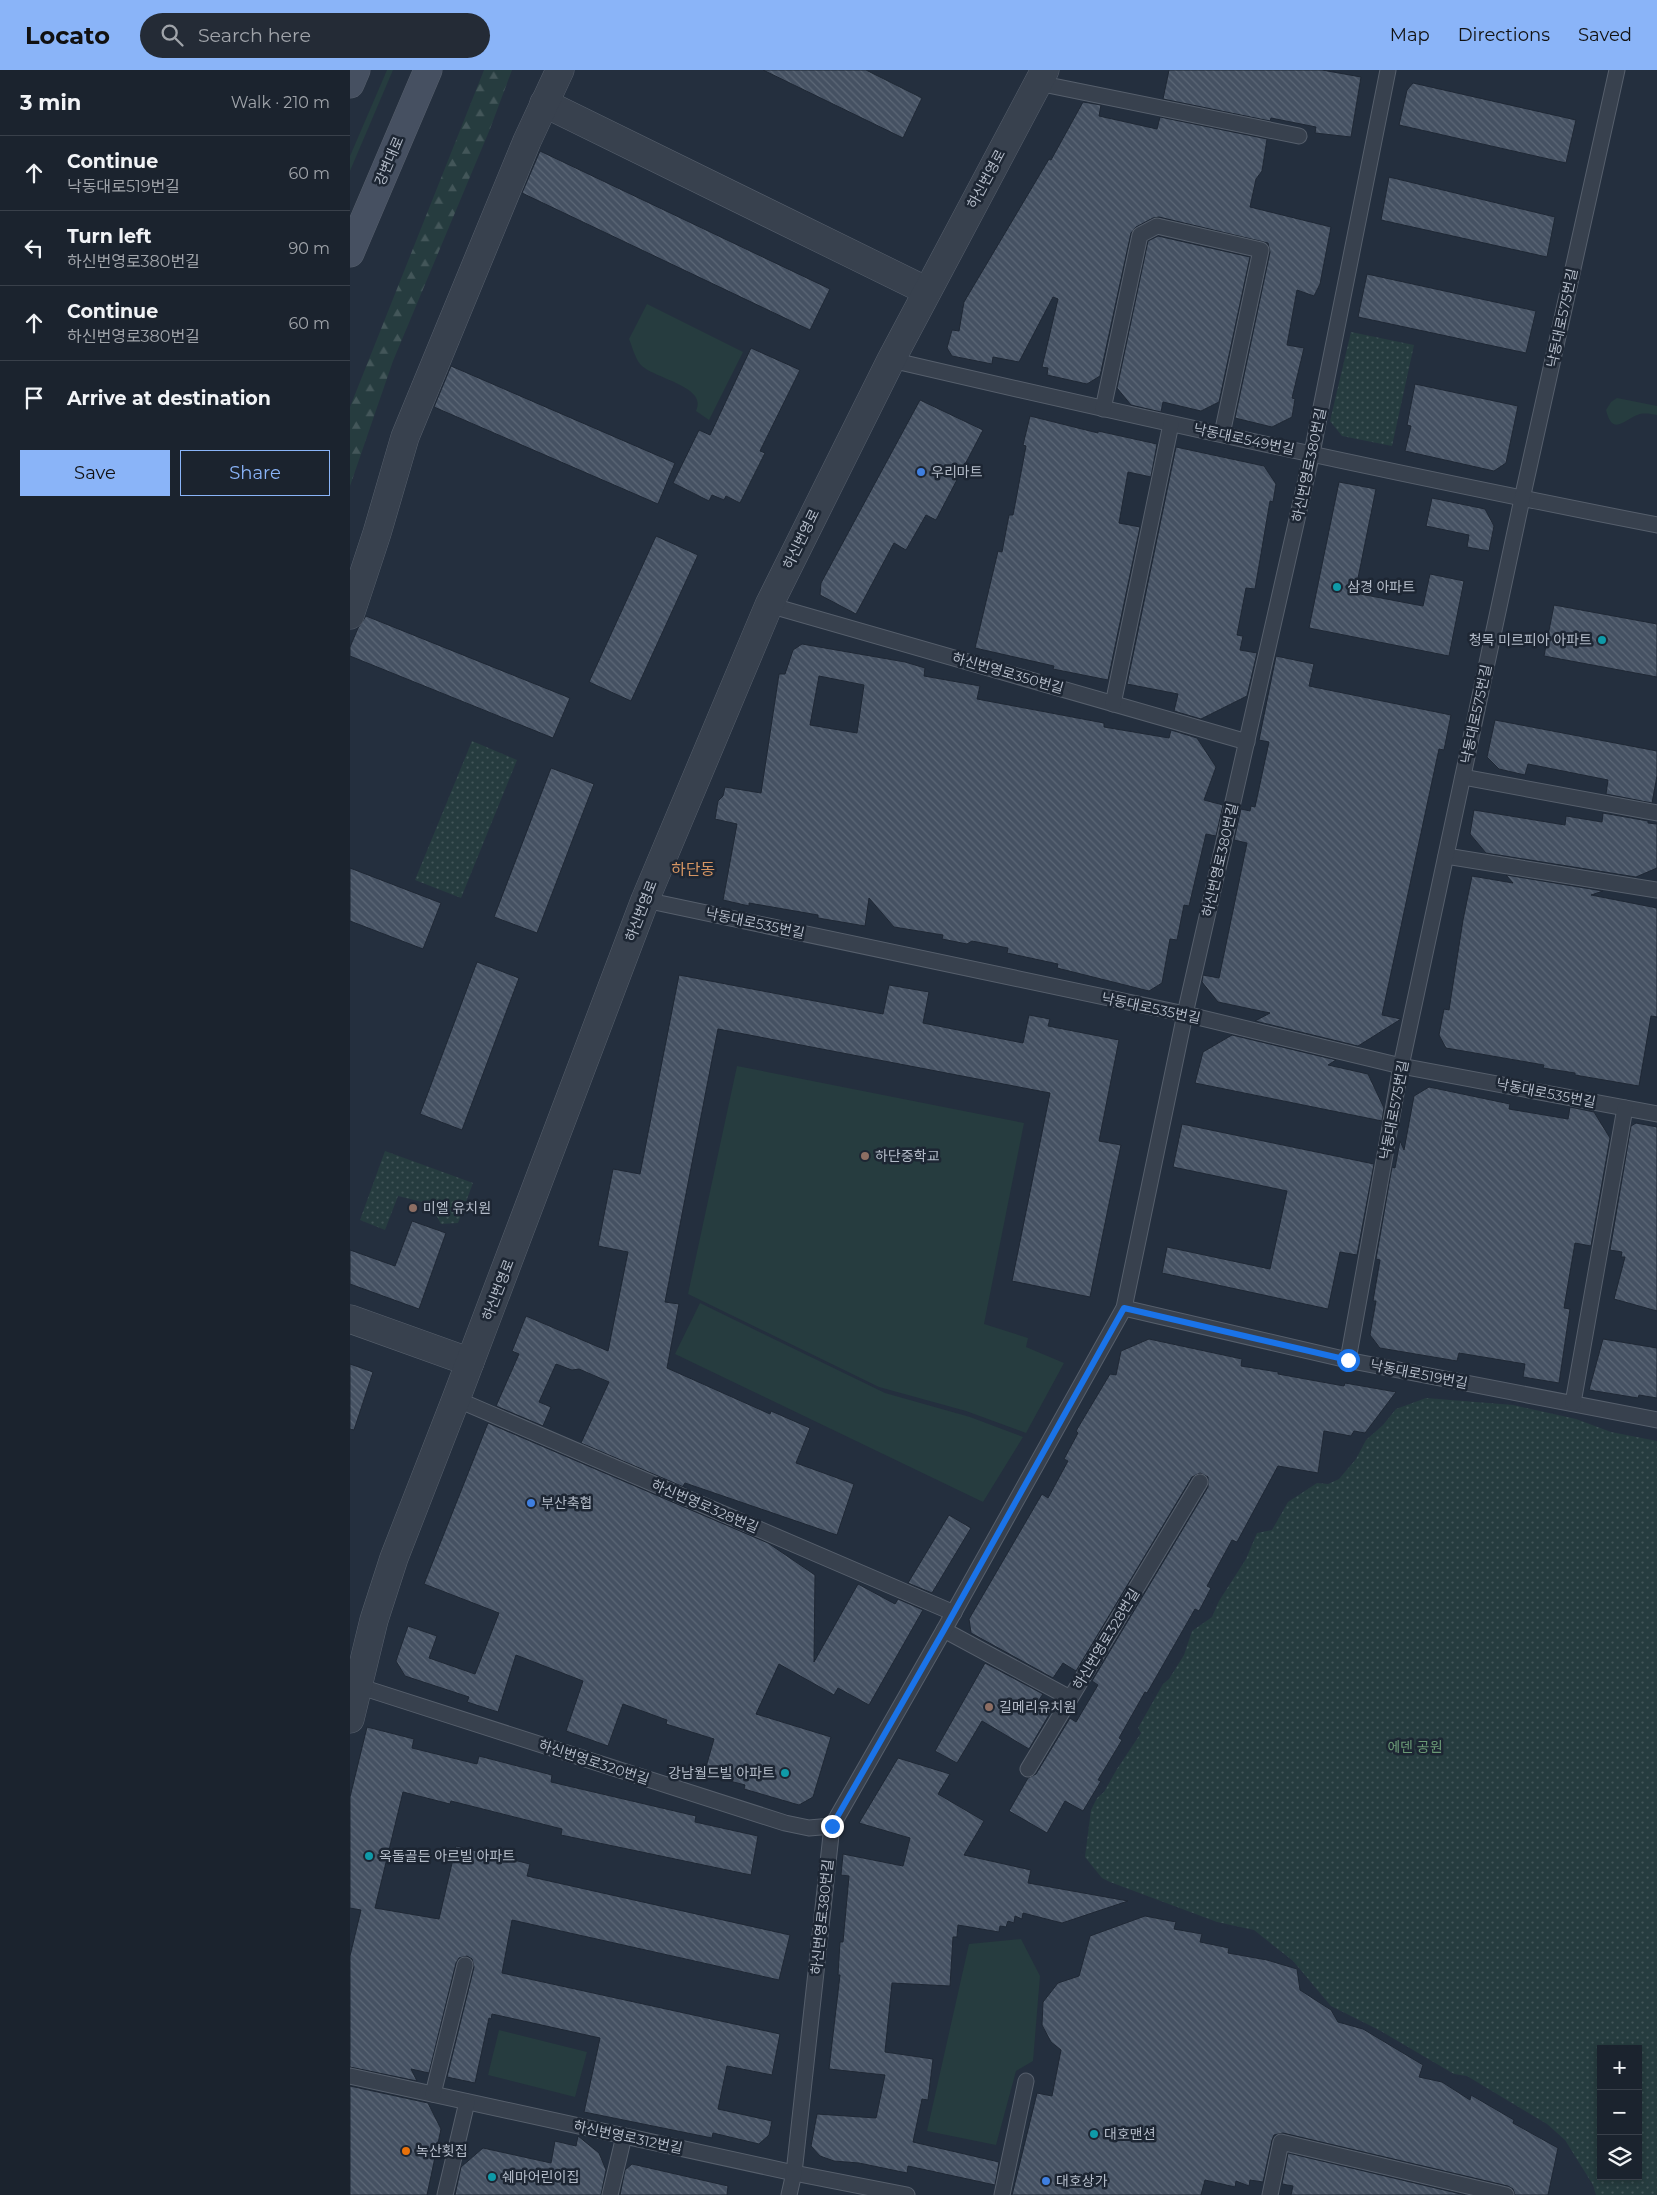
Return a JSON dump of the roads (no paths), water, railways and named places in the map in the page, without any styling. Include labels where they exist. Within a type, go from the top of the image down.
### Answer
[{"type":"main road","points":[[350,84],[356,70]]},
{"type":"main road","name":"강변대로","points":[[350,253],[428,70]]},
{"type":"street","points":[[350,615],[377,533],[405,437],[544,103],[560,70]]},
{"type":"street","name":"하신번영로","points":[[350,1719],[354,1685],[394,1558],[644,900],[769,605],[890,360],[1042,76]]},
{"type":"street","points":[[544,103],[927,291]]},
{"type":"street","points":[[350,1319],[470,1362]]},
{"type":"lane","name":"하신번영로380번길","points":[[789,2195],[794,2173],[832,1826],[954,1613],[1124,1308],[1184,1014],[1312,453],[1388,70]]},
{"type":"lane","name":"낙동대로575번길","points":[[1348,1360],[1401,1066],[1522,499],[1617,70]]},
{"type":"lane","name":"하신번영로","points":[[1042,76],[1299,136]]},
{"type":"lane","points":[[1102,409],[1140,235],[1157,226],[1261,250],[1222,434]]},
{"type":"lane","name":"낙동대로549번길","points":[[890,360],[1171,424],[1522,499],[1657,525]]},
{"type":"lane","points":[[1113,704],[1171,424]]},
{"type":"lane","name":"하신번영로350번길","points":[[769,605],[1247,742]]},
{"type":"lane","points":[[1463,776],[1657,813]]},
{"type":"lane","points":[[1446,856],[1657,890]]},
{"type":"lane","name":"낙동대로535번길","points":[[644,900],[1184,1014],[1401,1066],[1657,1114]]},
{"type":"lane","points":[[1573,1403],[1625,1108]]},
{"type":"lane","name":"낙동대로519번길","points":[[1124,1308],[1348,1360],[1657,1420]]},
{"type":"lane","name":"하신번영로328번길","points":[[456,1399],[954,1613]]},
{"type":"lane","name":"하신번영로328번길","points":[[944,1630],[1070,1698],[1200,1482]]},
{"type":"lane","name":"하신번영로320번길","points":[[354,1685],[785,1822],[809,1828],[832,1826]]},
{"type":"lane","points":[[1028,1769],[1070,1698]]},
{"type":"lane","points":[[433,2094],[465,1965]]},
{"type":"lane","name":"하신번영로312번길","points":[[350,2076],[794,2173],[907,2195]]},
{"type":"lane","points":[[1002,2195],[1026,2081]]},
{"type":"lane","points":[[445,2195],[467,2102]]},
{"type":"lane","points":[[610,2195],[624,2136]]},
{"type":"lane","points":[[1270,2195],[1281,2142],[1506,2195]]},
{"type":"place","name":"우리마트","points":[[921,472]]},
{"type":"place","name":"삼경 아파트","points":[[1337,587]]},
{"type":"place","name":"청목 미르피아 아파트","points":[[1602,640]]},
{"type":"place","name":"하단중학교","points":[[865,1156]]},
{"type":"place","name":"미엘 유치원","points":[[413,1208]]},
{"type":"place","name":"부산축협","points":[[531,1503]]},
{"type":"place","name":"길메리유치원","points":[[989,1707]]},
{"type":"place","name":"강남월드빌 아파트","points":[[785,1773]]},
{"type":"place","name":"옥돌골든 아르빌 아파트","points":[[369,1856]]},
{"type":"place","name":"대호맨션","points":[[1094,2134]]},
{"type":"place","name":"녹산횟집","points":[[406,2151]]},
{"type":"place","name":"쉐마어린이집","points":[[492,2177]]},
{"type":"place","name":"대호상가","points":[[1046,2181]]},
{"type":"district","name":"하단동","points":[[693,869]]},
{"type":"park label","name":"에덴 공원","points":[[1415,1747]]}]
